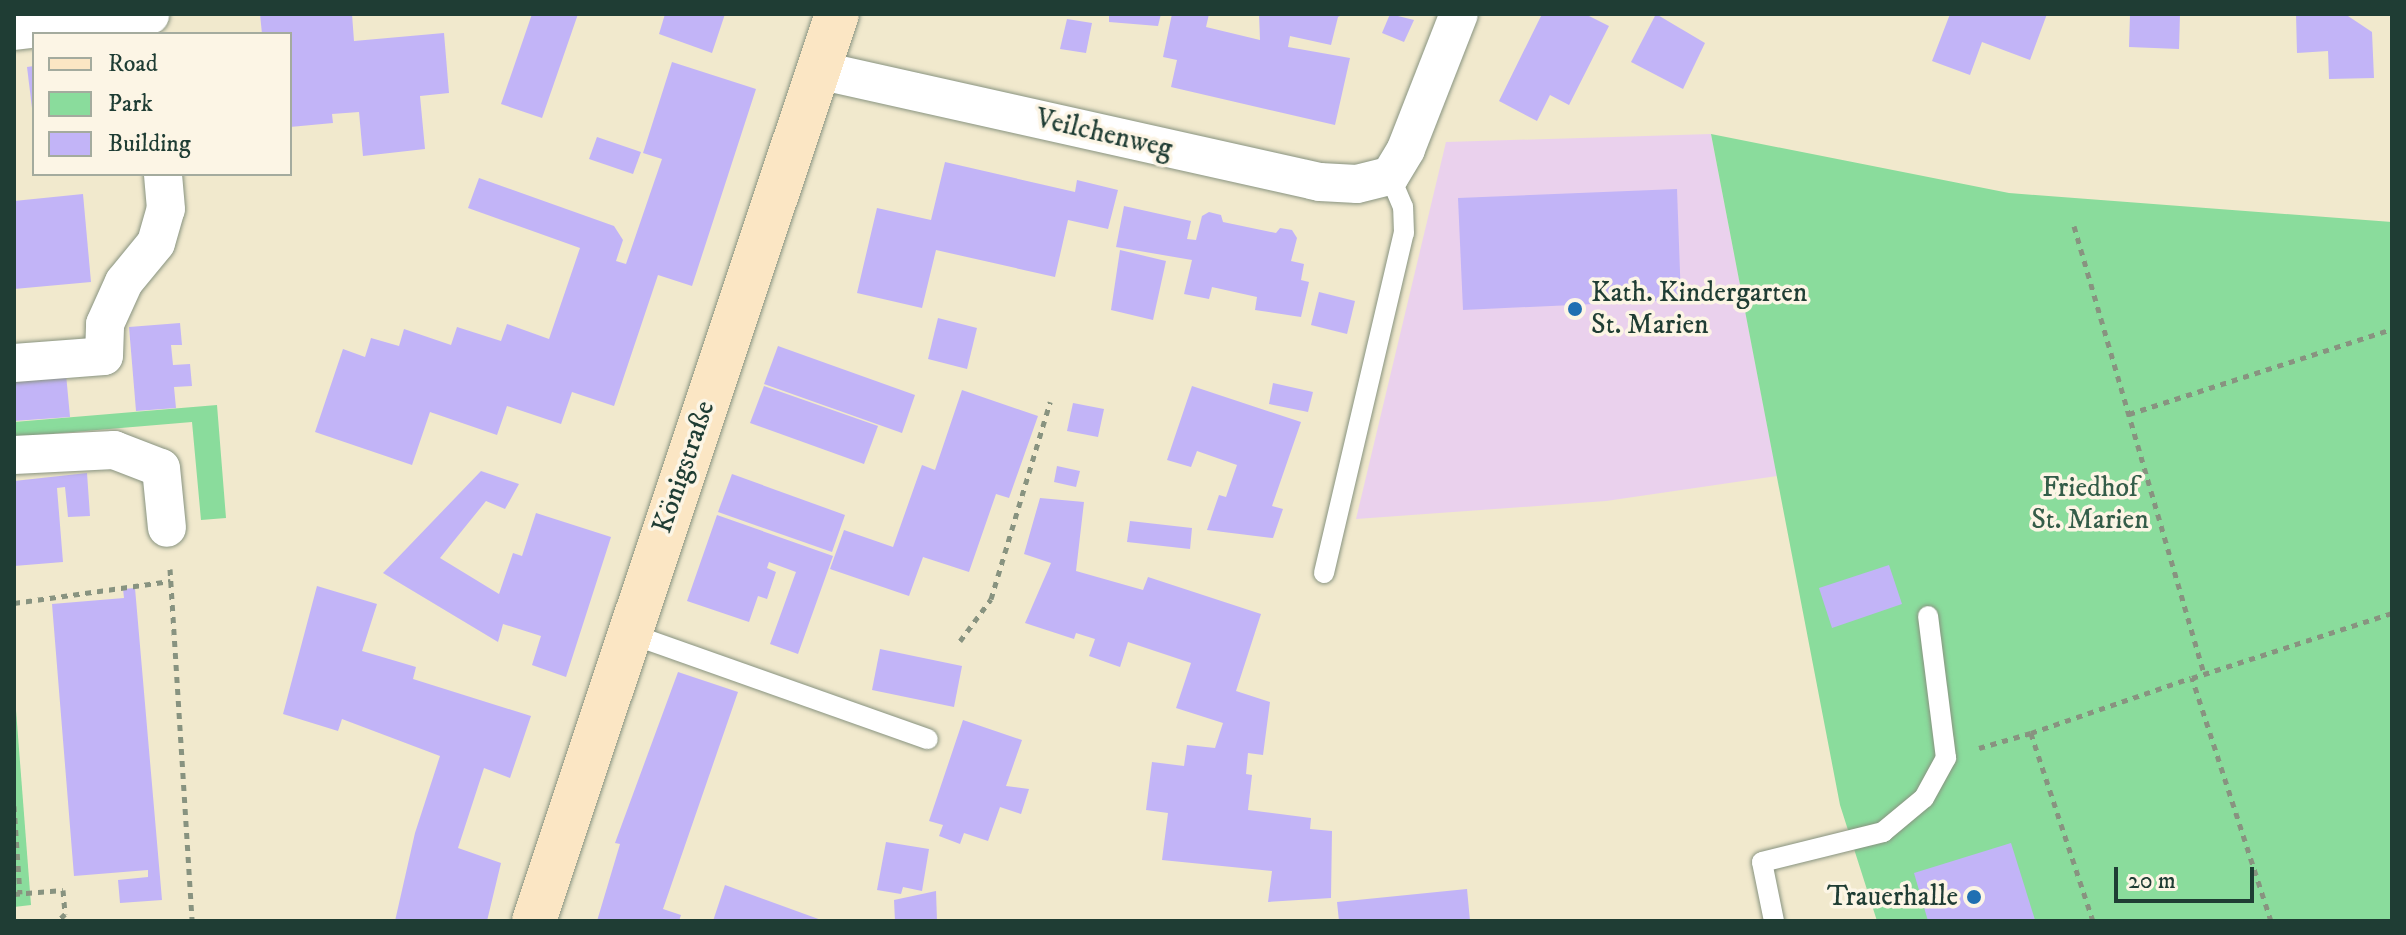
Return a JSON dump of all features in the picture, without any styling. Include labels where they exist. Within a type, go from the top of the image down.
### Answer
[{"type":"street","points":[[14,31],[150,14]]},
{"type":"street","name":"Königstraße","points":[[534,921],[837,14]]},
{"type":"street","points":[[1390,176],[1406,149],[1459,14]]},
{"type":"street","name":"Veilchenweg","points":[[818,70],[1320,182],[1357,184],[1390,176]]},
{"type":"street","points":[[14,363],[104,356],[105,324],[124,282],[156,243],[166,209],[163,176]]},
{"type":"street","points":[[14,455],[114,450],[161,468],[167,528]]},
{"type":"lane","points":[[1324,573],[1404,233],[1403,207],[1390,176]]},
{"type":"lane","points":[[1774,921],[1762,862],[1883,832],[1924,798],[1946,758],[1928,616]]},
{"type":"lane","points":[[628,633],[928,739]]},
{"type":"path","points":[[2074,226],[2204,674]]},
{"type":"path","points":[[2129,414],[2392,329]]},
{"type":"path","points":[[960,641],[991,599],[1050,402]]},
{"type":"path","points":[[167,528],[192,921]]},
{"type":"path","points":[[14,603],[170,581]]},
{"type":"path","points":[[1946,758],[2031,733],[2392,613]]},
{"type":"path","points":[[2192,678],[2271,921]]},
{"type":"path","points":[[2031,733],[2093,921]]},
{"type":"path","points":[[14,806],[17,894],[63,890],[65,914],[58,921]]},
{"type":"shaded area","name":"Kath. Kindergarten St. Marien","points":[[1711,134],[1777,476],[1606,501],[1356,519],[1446,142]]},
{"type":"green space","name":"Friedhof St. Marien","points":[[1711,134],[2009,193],[2392,222],[2392,921],[1877,921],[1840,805]]},
{"type":"green space","points":[[217,405],[226,518],[201,520],[192,422],[14,437],[14,422]]},
{"type":"green space","points":[[14,684],[31,905],[14,907]]},
{"type":"building","points":[[260,14],[352,14],[354,41],[444,33],[449,93],[420,96],[425,149],[363,156],[359,112],[332,114],[333,123],[292,127],[292,32],[262,32]]},
{"type":"building","points":[[532,14],[578,14],[542,118],[501,104]]},
{"type":"building","points":[[665,14],[725,14],[712,53],[659,34]]},
{"type":"building","points":[[1109,14],[1161,14],[1158,26],[1109,22]]},
{"type":"building","points":[[1172,14],[1209,14],[1206,27],[1260,40],[1259,14],[1344,14],[1338,17],[1331,45],[1290,36],[1288,47],[1350,58],[1335,125],[1171,87],[1177,60],[1163,57]]},
{"type":"building","points":[[1390,14],[1414,20],[1404,42],[1382,33]]},
{"type":"building","points":[[1542,14],[1585,14],[1609,26],[1569,105],[1550,95],[1537,121],[1499,101]]},
{"type":"building","points":[[1656,14],[1705,43],[1683,89],[1631,62]]},
{"type":"building","points":[[1950,14],[2047,14],[2030,60],[1982,42],[1970,75],[1932,61]]},
{"type":"building","points":[[2130,14],[2180,14],[2179,49],[2129,47]]},
{"type":"building","points":[[2296,14],[2345,14],[2372,32],[2374,78],[2329,79],[2328,51],[2297,53]]},
{"type":"building","points":[[1067,19],[1092,23],[1086,53],[1060,49]]},
{"type":"building","points":[[672,62],[756,89],[692,286],[658,275],[614,406],[572,392],[561,424],[507,406],[497,435],[430,412],[412,465],[315,432],[343,349],[365,357],[371,338],[399,346],[404,329],[451,345],[457,327],[501,341],[507,324],[549,339],[580,248],[468,208],[479,178],[614,226],[623,240],[616,261],[626,264],[662,159],[643,153]]},
{"type":"building","points":[[32,66],[32,108],[27,67]]},
{"type":"building","points":[[597,137],[641,152],[633,174],[589,159]]},
{"type":"building","points":[[945,162],[1075,192],[1077,180],[1118,190],[1108,229],[1068,220],[1055,277],[936,250],[922,308],[857,293],[877,208],[931,220]]},
{"type":"building","points":[[1677,189],[1681,300],[1463,310],[1458,198]]},
{"type":"building","points":[[83,194],[91,282],[14,289],[14,201]]},
{"type":"building","points":[[1124,206],[1191,221],[1187,239],[1196,240],[1202,216],[1209,212],[1221,215],[1223,222],[1276,233],[1280,228],[1292,230],[1297,238],[1291,261],[1304,264],[1301,280],[1309,282],[1301,317],[1255,310],[1257,297],[1212,287],[1209,299],[1184,294],[1192,260],[1116,247]]},
{"type":"building","points":[[1120,250],[1166,261],[1153,320],[1111,310]]},
{"type":"building","points":[[1319,292],[1355,301],[1347,334],[1311,325]]},
{"type":"building","points":[[938,318],[977,328],[967,369],[928,359]]},
{"type":"building","points":[[180,323],[182,345],[171,345],[173,365],[190,364],[192,386],[174,387],[176,408],[136,411],[129,327]]},
{"type":"building","points":[[778,346],[915,395],[902,433],[764,384]]},
{"type":"building","points":[[66,374],[70,417],[14,421],[14,378]]},
{"type":"building","points":[[1273,383],[1313,392],[1308,412],[1269,404]]},
{"type":"building","points":[[764,386],[878,426],[864,464],[750,423]]},
{"type":"building","points":[[1192,386],[1301,422],[1272,506],[1283,509],[1273,538],[1207,530],[1219,495],[1226,497],[1237,465],[1197,451],[1191,467],[1167,460]]},
{"type":"building","points":[[962,390],[1038,416],[1009,498],[996,494],[969,572],[923,557],[909,596],[830,569],[844,530],[893,547],[922,465],[935,470]]},
{"type":"building","points":[[1073,403],[1104,409],[1098,437],[1067,431]]},
{"type":"building","points":[[1057,466],[1080,471],[1076,487],[1054,482]]},
{"type":"building","points":[[481,471],[519,484],[505,509],[486,501],[440,558],[499,594],[513,553],[522,556],[536,513],[611,537],[566,677],[532,665],[541,636],[503,624],[498,642],[383,573]]},
{"type":"building","points":[[87,473],[90,516],[68,517],[65,487],[57,488],[63,562],[14,566],[14,481]]},
{"type":"building","points":[[732,474],[845,515],[832,552],[718,512]]},
{"type":"building","points":[[1040,498],[1084,502],[1076,571],[1143,590],[1148,577],[1261,614],[1236,691],[1270,702],[1263,755],[1248,753],[1246,774],[1252,775],[1248,810],[1311,818],[1310,829],[1332,831],[1331,898],[1268,902],[1272,871],[1162,860],[1168,813],[1146,810],[1152,762],[1184,766],[1187,745],[1215,748],[1223,723],[1176,708],[1191,663],[1128,642],[1120,667],[1089,656],[1095,639],[1076,633],[1074,639],[1025,623],[1051,563],[1024,554]]},
{"type":"building","points":[[717,515],[833,556],[798,654],[770,644],[796,572],[769,562],[767,568],[776,572],[767,599],[758,596],[749,622],[687,601]]},
{"type":"building","points":[[1130,521],[1192,528],[1190,549],[1127,542]]},
{"type":"building","points":[[1889,565],[1902,604],[1832,628],[1819,588]]},
{"type":"building","points":[[317,586],[377,604],[362,651],[416,667],[413,679],[531,716],[510,778],[484,768],[458,848],[501,863],[487,921],[395,921],[415,833],[440,756],[342,719],[338,731],[283,714]]},
{"type":"building","points":[[135,588],[162,900],[120,903],[118,880],[148,877],[148,870],[74,876],[52,604],[124,598],[123,589]]},
{"type":"building","points":[[880,649],[962,666],[954,707],[872,690]]},
{"type":"building","points":[[678,672],[738,692],[663,909],[681,915],[679,921],[597,921],[620,844],[615,843]]},
{"type":"building","points":[[963,720],[1022,740],[1006,786],[1029,789],[1021,814],[1000,807],[988,841],[964,833],[960,844],[939,836],[943,825],[929,821]]},
{"type":"building","points":[[886,842],[929,849],[922,891],[903,887],[901,894],[877,890]]},
{"type":"building","name":"Trauerhalle","points":[[2011,843],[2035,920],[1928,921],[1914,873]]},
{"type":"building","points":[[725,885],[824,921],[713,921]]},
{"type":"building","points":[[1467,889],[1470,921],[1339,921],[1337,902]]},
{"type":"building","points":[[936,891],[937,921],[895,921],[894,900]]},
{"type":"place","name":"Kath. Kindergarten St. Marien","points":[[1575,309]]},
{"type":"place","name":"Trauerhalle","points":[[1974,897]]}]
